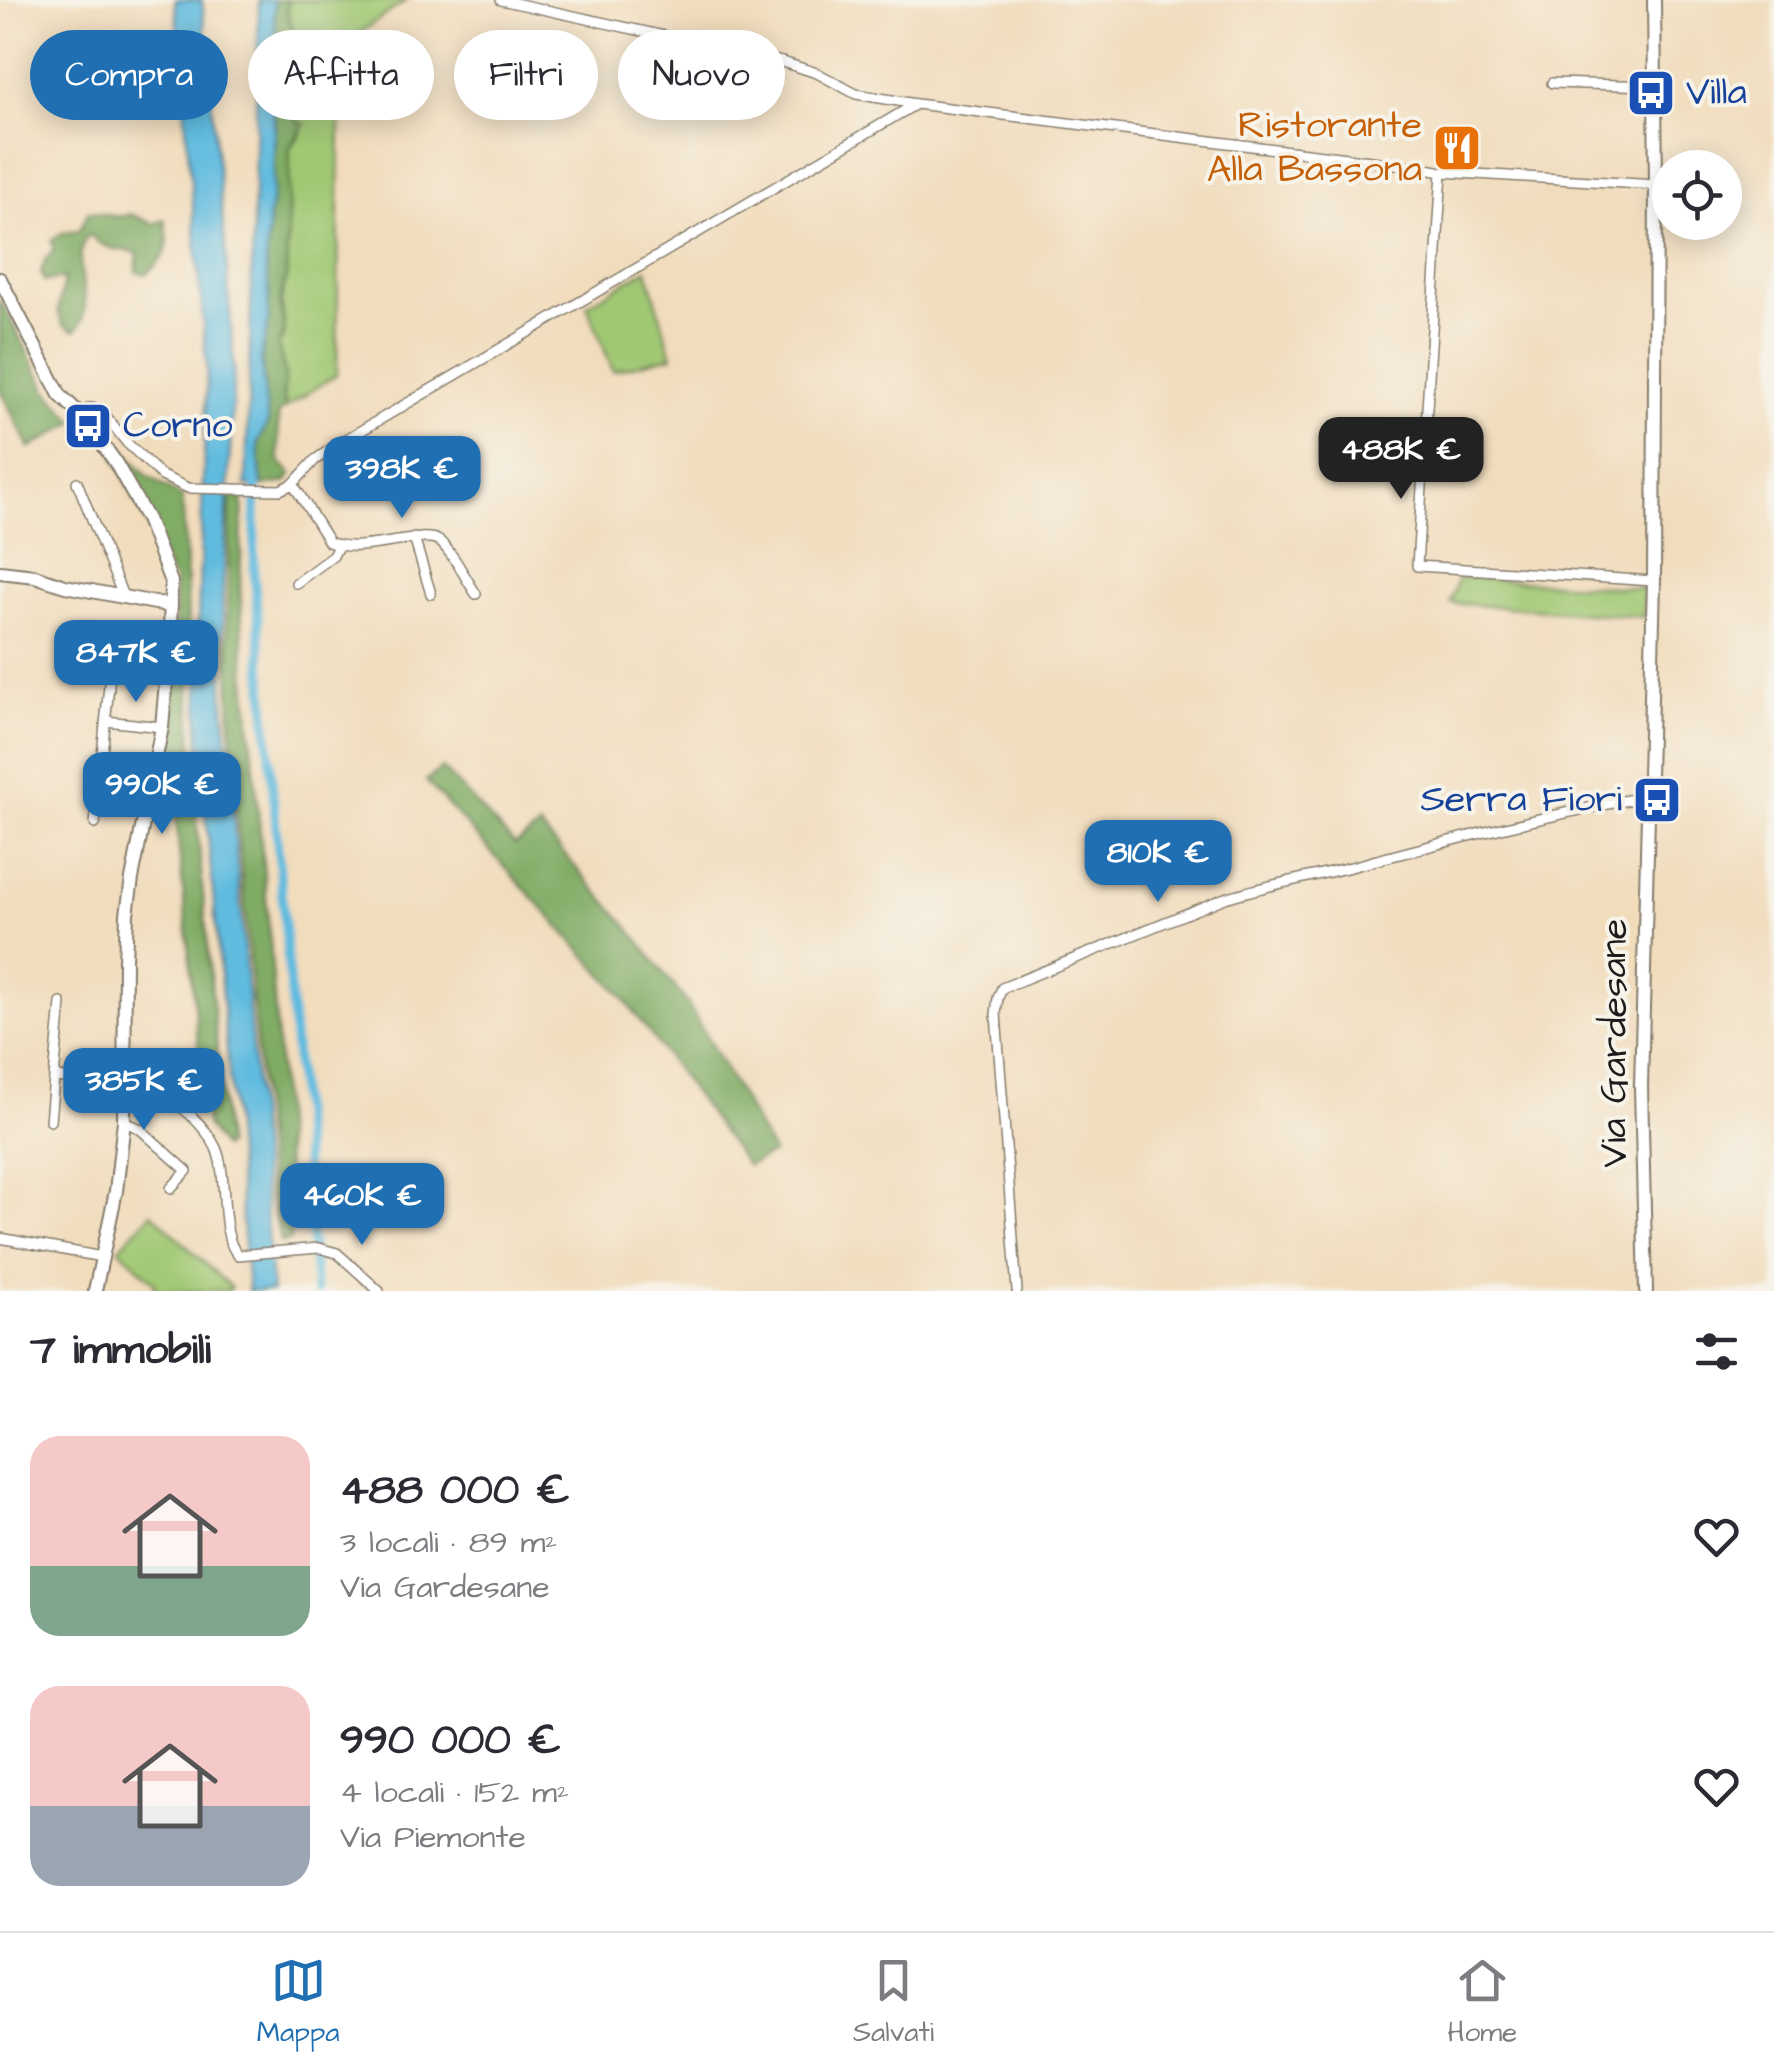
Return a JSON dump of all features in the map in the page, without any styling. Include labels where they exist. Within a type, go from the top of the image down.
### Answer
[{"type":"main road","name":"Via Gardesane","points":[[1654,0],[1655,150]]},
{"type":"main road","name":"Via Gardesane","points":[[1646,1291],[1641,1086],[1654,581],[1656,240]]},
{"type":"main road","points":[[0,280],[60,395],[81,415],[114,460],[147,519],[171,582],[162,727],[128,914],[124,960],[124,1121],[116,1190],[96,1291]]},
{"type":"main road","points":[[0,572],[170,606]]},
{"type":"street","points":[[500,0],[782,62],[818,74],[856,94],[916,104],[1442,172],[1652,185]]},
{"type":"street","points":[[1552,83],[1654,86]]},
{"type":"street","points":[[81,415],[90,408],[101,410],[127,443],[162,476],[178,485],[198,489],[280,490],[293,484],[315,460],[340,443],[916,104]]},
{"type":"street","points":[[1442,172],[1416,566],[1654,581]]},
{"type":"street","points":[[77,482],[123,596]]},
{"type":"street","points":[[293,484],[330,542],[368,547],[435,538],[476,594]]},
{"type":"street","points":[[414,538],[430,594]]},
{"type":"street","points":[[296,583],[332,556],[338,546]]},
{"type":"street","points":[[95,824],[113,646]]},
{"type":"street","points":[[106,721],[162,727]]},
{"type":"street","points":[[1018,1291],[996,1014],[1002,988],[1254,889],[1545,817],[1648,796]]},
{"type":"street","points":[[50,1122],[60,1003]]},
{"type":"street","points":[[56,1077],[125,1077],[137,1073],[198,1122],[215,1145],[221,1161],[229,1241],[238,1255],[319,1248],[337,1253],[378,1291]]},
{"type":"street","points":[[124,1121],[140,1129],[187,1170],[171,1188]]},
{"type":"street","points":[[0,1238],[102,1257]]},
{"type":"green space","points":[[274,0],[288,0],[293,30],[275,30]]},
{"type":"green space","points":[[288,0],[407,0],[364,30],[293,30]]},
{"type":"green space","points":[[274,120],[305,124],[290,147],[286,280],[281,299],[284,328],[278,345],[285,374],[286,408],[278,413],[279,460],[292,474],[286,482],[262,486],[258,442],[268,422],[261,358],[268,325],[266,266]]},
{"type":"green space","points":[[340,120],[337,374],[286,408],[285,374],[278,345],[283,337],[281,300],[286,280],[290,147],[304,124],[297,122]]},
{"type":"green space","points":[[88,212],[131,214],[153,224],[165,220],[167,245],[163,256],[146,274],[136,272],[138,253],[101,244],[90,235],[86,237],[80,261],[84,310],[75,331],[63,325],[58,311],[64,278],[44,281],[41,272],[54,250],[51,241],[62,233],[79,231]]},
{"type":"green space","points":[[647,269],[672,356],[613,371],[587,305]]},
{"type":"green space","points":[[0,299],[47,390],[75,422],[30,448],[0,390]]},
{"type":"green space","points":[[117,443],[148,476],[182,497],[193,764],[226,1145],[222,1148],[206,1125],[169,747],[174,581],[114,455]]},
{"type":"green space","points":[[230,497],[243,498],[240,585],[244,657],[270,939],[291,1240],[281,1242],[269,1192],[233,772],[227,624]]},
{"type":"green space","points":[[1459,577],[1644,589],[1644,617],[1450,603]]},
{"type":"green space","points":[[442,768],[515,845],[540,827],[626,924],[687,1003],[773,1153],[747,1166],[621,994],[426,781]]},
{"type":"green space","points":[[152,1213],[231,1288],[153,1291],[155,1283],[119,1249]]},
{"type":"water","points":[[175,0],[202,0],[205,30],[178,30]]},
{"type":"water","points":[[259,0],[274,0],[275,30],[258,30]]},
{"type":"water","points":[[185,120],[213,120],[226,254],[234,368],[223,595],[223,688],[272,1291],[248,1291],[199,734],[198,624],[207,369]]},
{"type":"water","points":[[256,120],[274,120],[266,266],[268,325],[261,358],[268,422],[258,442],[262,486],[246,486]]},
{"type":"waterway","points":[[256,486],[254,572],[316,1291]]},
{"type":"place","name":"Villa","points":[[1651,93]]},
{"type":"place","name":"Ristorante Alla Bassona","points":[[1457,148]]},
{"type":"place","name":"Corno","points":[[88,426]]},
{"type":"place","name":"Serra Fiori","points":[[1657,800]]}]
